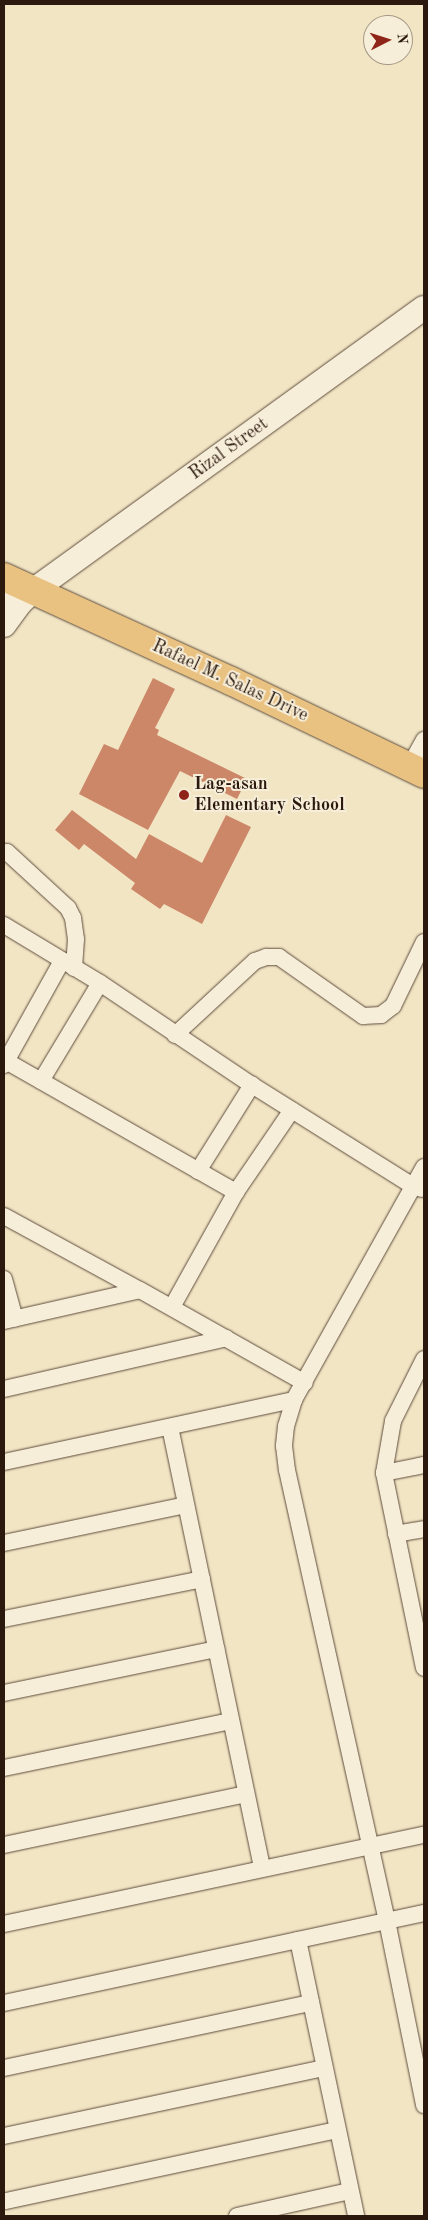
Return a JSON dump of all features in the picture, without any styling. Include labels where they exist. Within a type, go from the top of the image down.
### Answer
[{"type":"highway","name":"Rafael M. Salas Drive","points":[[4,577],[19,596],[416,767]]},
{"type":"street","name":"Rizal Street","points":[[4,625],[19,596],[424,308]]},
{"type":"street","points":[[416,767],[424,740]]},
{"type":"street","points":[[4,853],[8,852],[68,908],[74,918],[76,939],[68,964],[5,1063],[41,1081],[236,1192]]},
{"type":"street","points":[[4,925],[100,983],[252,1085],[419,1188]]},
{"type":"street","points":[[175,1035],[255,961],[266,957],[279,957],[363,1016],[381,1015],[393,1006],[424,942]]},
{"type":"street","points":[[41,1081],[100,983]]},
{"type":"street","points":[[198,1171],[252,1085]]},
{"type":"street","points":[[172,1307],[236,1192],[292,1110]]},
{"type":"street","points":[[424,1167],[419,1188],[294,1400],[286,1426],[284,1446],[287,1470],[370,1847],[424,2105]]},
{"type":"street","points":[[4,1216],[172,1307],[305,1383]]},
{"type":"street","points":[[4,1279],[9,1320],[140,1290]]},
{"type":"street","points":[[4,1389],[226,1338]]},
{"type":"street","points":[[424,1360],[393,1421],[384,1474],[396,1534],[418,1605],[424,1668]]},
{"type":"street","points":[[4,1462],[294,1400]]},
{"type":"street","points":[[170,1427],[262,1869]]},
{"type":"street","points":[[384,1474],[424,1465]]},
{"type":"street","points":[[4,1543],[186,1505]]},
{"type":"street","points":[[396,1534],[424,1529]]},
{"type":"street","points":[[4,1619],[202,1579]]},
{"type":"street","points":[[4,1693],[216,1649]]},
{"type":"street","points":[[4,1768],[231,1722]]},
{"type":"street","points":[[4,1845],[246,1794]]},
{"type":"street","points":[[4,1924],[424,1835]]},
{"type":"street","points":[[4,2003],[424,1913]]},
{"type":"street","points":[[298,1940],[356,2216]]},
{"type":"street","points":[[4,2068],[311,2003]]},
{"type":"street","points":[[4,2136],[324,2068]]},
{"type":"street","points":[[6,2203],[337,2130]]},
{"type":"street","points":[[238,2216],[350,2192]]},
{"type":"building","points":[[153,678],[175,689],[155,728],[159,730],[157,735],[247,779],[237,799],[180,771],[148,830],[79,794],[104,744],[118,750]]},
{"type":"building","points":[[72,810],[136,859],[149,834],[202,863],[226,815],[251,827],[202,924],[164,904],[160,909],[131,889],[135,883],[84,844],[79,850],[55,830]]},
{"type":"place","name":"Lag-asan Elementary School","points":[[184,795]]}]
